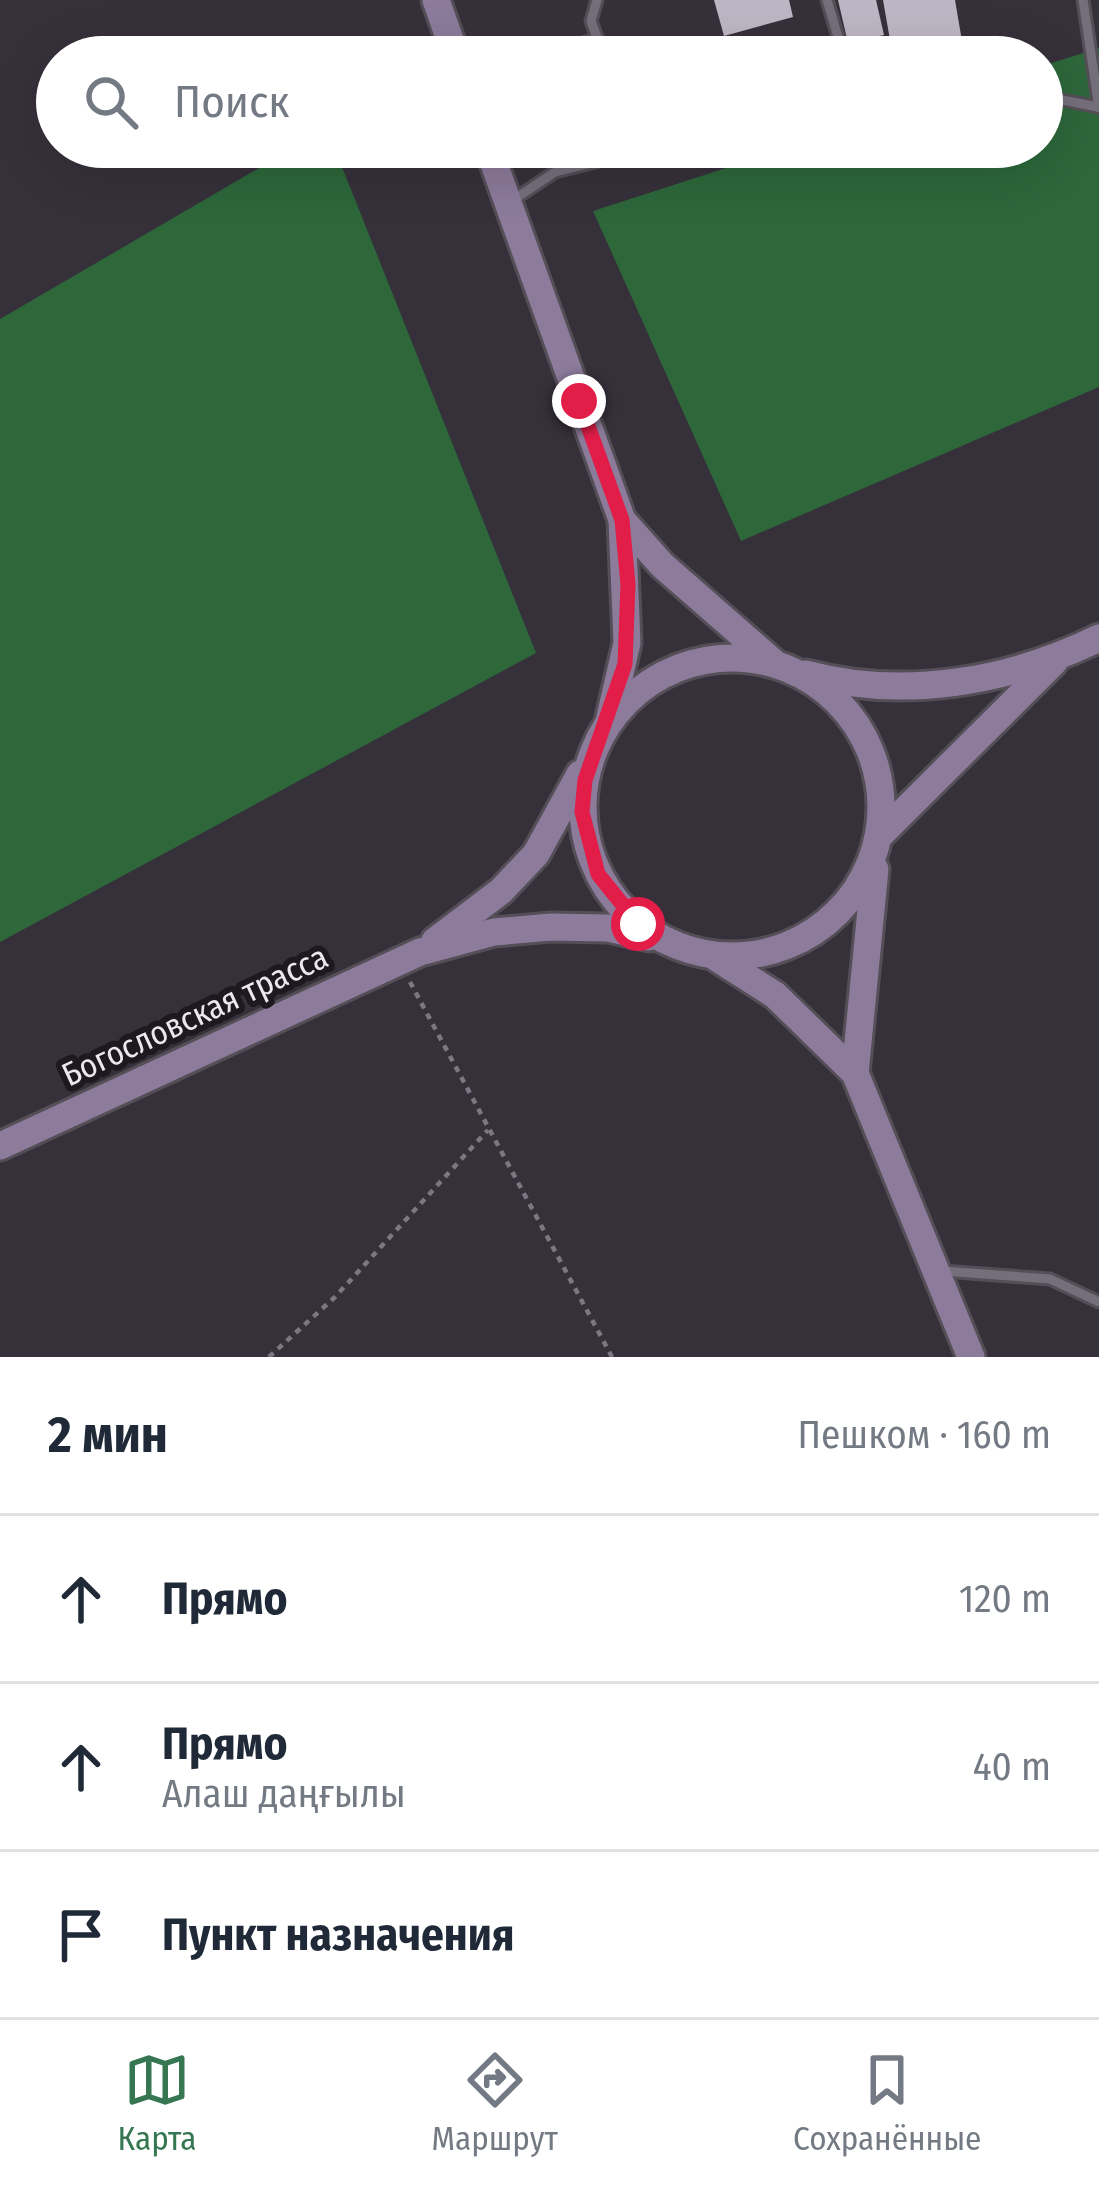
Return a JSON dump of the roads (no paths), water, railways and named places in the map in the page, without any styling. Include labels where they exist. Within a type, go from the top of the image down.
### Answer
[{"type":"main road","points":[[436,0],[449,36]]},
{"type":"main road","points":[[496,168],[622,520],[627,643],[609,721]]},
{"type":"main road","points":[[622,520],[691,592],[784,667],[822,687],[865,738],[880,785],[855,1073]]},
{"type":"main road","points":[[410,957],[501,891],[536,854],[609,721],[634,694],[684,667],[739,658],[902,688],[974,680],[1057,659],[1099,638]]},
{"type":"main road","points":[[713,956],[777,950],[807,937],[854,894],[878,843],[1057,659]]},
{"type":"main road","points":[[594,749],[582,812],[598,874],[627,912],[665,941]]},
{"type":"main road","points":[[410,957],[494,932],[608,928],[713,956],[776,995],[855,1073],[971,1357]]},
{"type":"main road","name":"Богословская трасса","points":[[0,1146],[410,957]]},
{"type":"lane","points":[[597,0],[591,21],[597,36]]},
{"type":"lane","points":[[827,0],[838,36]]},
{"type":"lane","points":[[1063,100],[1099,108],[1083,0]]},
{"type":"lane","points":[[508,203],[555,172],[569,168]]},
{"type":"lane","points":[[938,1271],[1051,1279],[1099,1302]]}]
